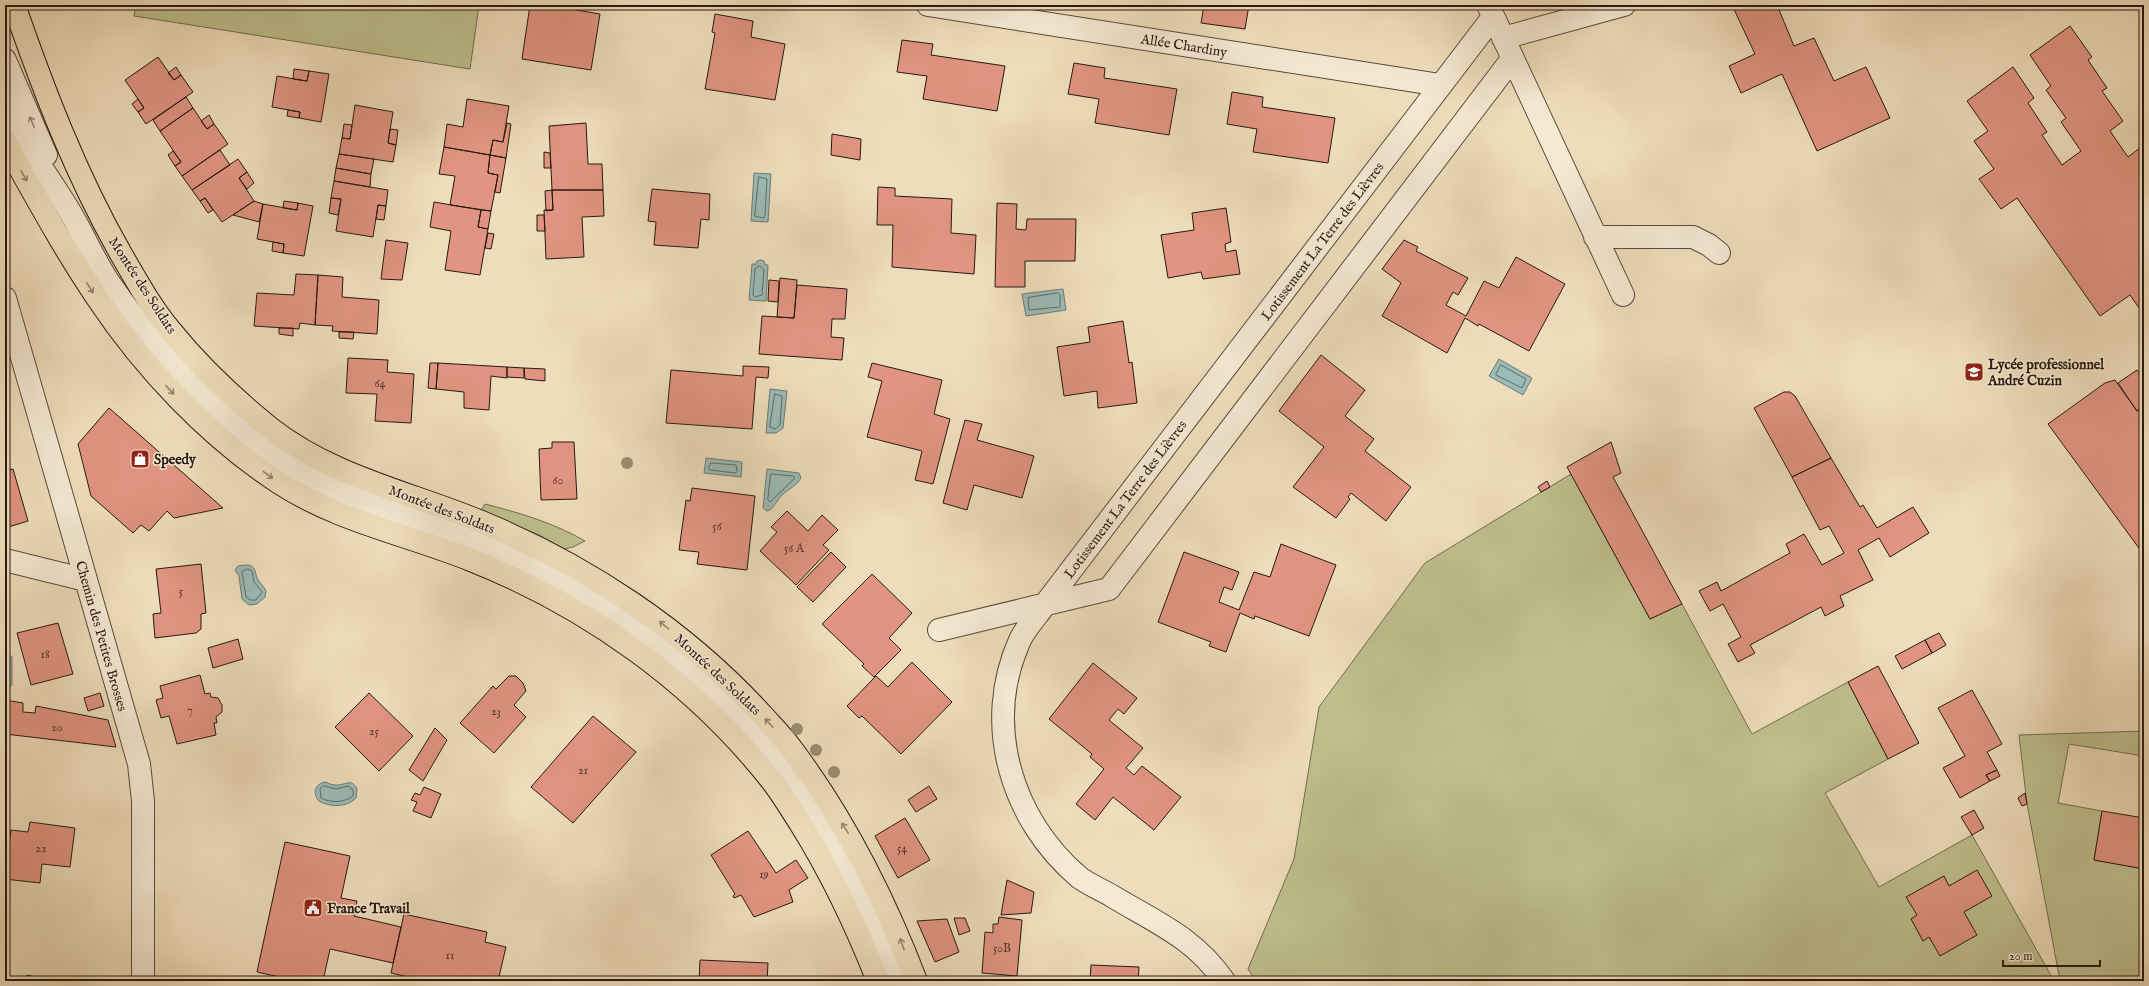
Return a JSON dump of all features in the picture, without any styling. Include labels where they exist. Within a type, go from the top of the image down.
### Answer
[{"type":"main road","name":"Montée des Soldats","points":[[14,5],[49,106],[77,169],[105,226],[135,278],[168,328],[203,367],[270,428],[300,449],[334,467],[479,521],[527,543],[595,579],[653,616],[742,693],[789,745],[847,831],[868,868],[897,930],[916,981]]},
{"type":"main road","points":[[5,142],[98,299],[136,352],[172,392],[207,426],[245,457],[279,483],[315,503],[358,522],[469,559],[512,578],[591,620],[658,667],[716,718],[774,783],[814,845],[845,900],[878,981]]},
{"type":"street","name":"Allée Chardiny","points":[[928,5],[1440,85]]},
{"type":"street","points":[[1503,38],[1624,5]]},
{"type":"street","points":[[1490,11],[1623,296]]},
{"type":"street","name":"Lotissement La Terre des Lièvres","points":[[1224,981],[1203,954],[1184,939],[1081,878],[1052,850],[1030,820],[1016,790],[1006,760],[1003,726],[1006,683],[1020,639],[1440,85],[1490,11]]},
{"type":"street","points":[[8,65],[26,41]]},
{"type":"street","points":[[939,630],[1108,589],[1512,59]]},
{"type":"street","points":[[8,65],[49,106]]},
{"type":"street","points":[[8,65],[69,210]]},
{"type":"street","points":[[5,108],[69,210],[107,279],[148,336],[187,379],[257,443],[290,466],[325,485],[366,503],[475,540],[600,604],[670,653],[708,683],[730,704],[789,773],[829,833],[861,892],[899,981]]},
{"type":"street","points":[[1596,237],[1693,237],[1709,245],[1719,253]]},
{"type":"street","name":"Chemin des Petites Brosses","points":[[5,298],[142,780],[143,981]]},
{"type":"street","points":[[5,560],[86,580]]},
{"type":"green space","points":[[136,5],[479,5],[470,69],[134,16]]},
{"type":"green space","points":[[1571,474],[1650,619],[1682,604],[1752,734],[1848,682],[1888,759],[1825,793],[1879,887],[1972,835],[2054,981],[1256,981],[1248,969],[1294,859],[1319,707],[1425,563]]},
{"type":"green space","points":[[485,504],[536,519],[585,541],[573,547],[564,549],[539,535],[481,511]]},
{"type":"green space","points":[[2144,731],[2144,756],[2069,744],[2058,803],[2102,811],[2094,860],[2144,869],[2144,981],[2060,981],[2027,804],[2019,735]]},
{"type":"water","points":[[754,173],[771,174],[768,222],[751,221]]},
{"type":"water","points":[[757,261],[764,261],[765,265],[768,265],[766,301],[749,300],[752,264],[756,264]]},
{"type":"water","points":[[1063,289],[1066,310],[1026,316],[1022,294]]},
{"type":"water","points":[[1499,359],[1532,378],[1523,395],[1489,376]]},
{"type":"water","points":[[770,389],[787,391],[783,428],[776,433],[766,433]]},
{"type":"water","points":[[706,458],[742,462],[741,477],[704,473]]},
{"type":"water","points":[[767,469],[799,473],[801,478],[800,481],[782,495],[771,509],[767,511],[763,508]]},
{"type":"water","points":[[250,565],[254,568],[258,580],[266,591],[265,597],[257,604],[249,605],[242,599],[239,576],[235,570],[238,566]]},
{"type":"water","points":[[5,651],[12,657],[12,685],[6,691]]},
{"type":"water","points":[[325,782],[335,785],[352,783],[357,789],[356,798],[348,804],[338,806],[319,801],[315,792],[319,785]]},
{"type":"building","points":[[530,5],[559,5],[559,7],[600,14],[591,70],[522,59]]},
{"type":"building","points":[[1204,5],[1249,5],[1245,29],[1201,23]]},
{"type":"building","points":[[1352,5],[1391,5],[1391,9],[1352,8]]},
{"type":"building","points":[[1732,5],[1777,5],[1794,46],[1814,38],[1834,81],[1866,67],[1890,118],[1817,151],[1782,74],[1741,93],[1729,66],[1755,54]]},
{"type":"building","points":[[715,14],[753,21],[751,37],[785,44],[775,100],[705,89],[715,33],[712,32]]},
{"type":"building","points":[[2070,26],[2092,57],[2088,60],[2107,88],[2102,91],[2123,121],[2110,131],[2128,157],[2141,147],[2144,151],[2144,315],[2130,295],[2100,316],[2017,198],[2001,209],[1979,179],[1994,169],[1974,141],[1988,131],[1967,101],[2013,67],[2034,98],[2028,103],[2047,132],[2042,135],[2062,165],[2081,151],[2061,122],[2066,118],[2046,90],[2051,86],[2030,55]]},
{"type":"building","points":[[902,40],[933,44],[931,55],[1005,66],[997,111],[923,99],[927,76],[897,72]]},
{"type":"building","points":[[158,57],[174,80],[181,75],[193,92],[146,124],[138,112],[144,108],[125,80]]},
{"type":"building","points":[[1074,63],[1105,68],[1104,78],[1177,89],[1169,135],[1095,123],[1099,99],[1068,94]]},
{"type":"building","points":[[176,67],[181,75],[174,80],[168,73]]},
{"type":"building","points":[[294,69],[309,71],[307,81],[293,79]]},
{"type":"building","points":[[309,71],[329,74],[321,122],[299,118],[300,112],[272,107],[277,76],[307,81]]},
{"type":"building","points":[[1232,92],[1263,97],[1262,107],[1335,118],[1328,163],[1253,152],[1257,129],[1227,124]]},
{"type":"building","points":[[186,97],[193,108],[160,131],[153,120]]},
{"type":"building","points":[[138,99],[144,108],[138,112],[132,104]]},
{"type":"building","points":[[467,99],[509,106],[503,142],[493,140],[490,155],[444,147],[447,124],[463,127]]},
{"type":"building","points":[[355,105],[393,112],[388,143],[396,145],[393,162],[339,154],[342,138],[350,139]]},
{"type":"building","points":[[193,108],[207,129],[214,124],[228,144],[182,176],[175,166],[181,162],[160,131]]},
{"type":"building","points":[[288,110],[300,112],[299,118],[287,116]]},
{"type":"building","points":[[209,115],[214,124],[207,129],[201,121]]},
{"type":"building","points":[[507,123],[511,124],[506,158],[490,155],[493,140],[503,142]]},
{"type":"building","points":[[586,123],[588,164],[602,164],[603,190],[552,190],[549,126]]},
{"type":"building","points":[[344,124],[352,125],[350,139],[342,138]]},
{"type":"building","points":[[390,129],[398,130],[396,145],[388,143]]},
{"type":"building","points":[[832,134],[861,139],[860,160],[831,155]]},
{"type":"building","points":[[444,147],[490,155],[488,173],[498,175],[491,211],[450,205],[455,176],[439,174]]},
{"type":"building","points":[[220,150],[230,165],[192,190],[182,176]]},
{"type":"building","points":[[173,151],[181,162],[175,166],[168,155]]},
{"type":"building","points":[[544,152],[550,153],[551,168],[544,168]]},
{"type":"building","points":[[339,154],[374,159],[371,174],[336,168]]},
{"type":"building","points":[[490,155],[506,158],[500,193],[495,192],[498,175],[488,173]]},
{"type":"building","points":[[238,159],[247,172],[239,178],[254,201],[222,222],[205,198],[200,201],[192,190]]},
{"type":"building","points":[[336,168],[371,174],[370,187],[334,181]]},
{"type":"building","points":[[247,172],[254,183],[247,189],[239,178]]},
{"type":"building","points":[[334,181],[388,190],[386,206],[378,205],[373,237],[336,231],[341,199],[331,198]]},
{"type":"building","points":[[878,187],[895,188],[895,196],[952,199],[951,233],[976,235],[974,274],[892,267],[893,225],[877,225]]},
{"type":"building","points":[[652,189],[710,194],[709,220],[701,219],[698,248],[654,245],[656,222],[648,221]]},
{"type":"building","points":[[552,190],[553,210],[546,211],[545,191]]},
{"type":"building","points":[[552,190],[603,190],[604,216],[582,217],[584,257],[546,259],[544,210],[553,210]]},
{"type":"building","points":[[205,198],[213,210],[208,213],[200,201]]},
{"type":"building","points":[[331,198],[341,199],[338,215],[329,213]]},
{"type":"building","points":[[254,201],[263,204],[259,222],[233,215]]},
{"type":"building","points":[[284,201],[298,203],[297,210],[283,208]]},
{"type":"building","points":[[434,202],[481,210],[478,227],[488,229],[480,275],[445,270],[451,231],[430,227]]},
{"type":"building","points":[[298,203],[313,206],[304,256],[283,253],[284,244],[257,239],[263,204],[297,210]]},
{"type":"building","points":[[997,203],[1017,204],[1016,229],[1026,230],[1027,219],[1076,219],[1075,261],[1025,261],[1025,287],[995,287]]},
{"type":"building","points":[[378,205],[386,206],[384,220],[376,219]]},
{"type":"building","points":[[1226,208],[1231,242],[1225,244],[1226,252],[1236,250],[1240,274],[1203,279],[1201,272],[1168,278],[1161,235],[1194,230],[1192,213]]},
{"type":"building","points":[[481,210],[491,211],[488,229],[478,227]]},
{"type":"building","points":[[537,215],[544,215],[545,231],[537,231]]},
{"type":"building","points":[[488,233],[494,234],[491,249],[485,248]]},
{"type":"building","points":[[386,240],[408,243],[402,280],[381,279]]},
{"type":"building","points":[[1404,240],[1418,247],[1416,251],[1468,278],[1458,295],[1453,292],[1446,305],[1466,316],[1484,281],[1499,288],[1516,257],[1565,284],[1529,351],[1465,318],[1447,353],[1382,316],[1401,283],[1382,269]]},
{"type":"building","points":[[273,242],[284,244],[283,253],[272,251]]},
{"type":"building","points":[[296,274],[318,275],[315,325],[300,323],[299,329],[254,326],[257,293],[294,295]]},
{"type":"building","points":[[318,275],[343,277],[342,297],[379,300],[377,334],[332,331],[333,326],[315,325]]},
{"type":"building","points":[[780,278],[797,280],[794,318],[777,317]]},
{"type":"building","points":[[769,280],[779,281],[778,302],[768,301]]},
{"type":"building","points":[[797,285],[847,289],[845,319],[832,319],[831,337],[844,338],[842,360],[759,354],[762,316],[794,318]]},
{"type":"building","points":[[1123,321],[1129,363],[1132,362],[1137,403],[1098,408],[1097,391],[1064,396],[1057,347],[1090,342],[1088,327]]},
{"type":"building","points":[[279,328],[293,328],[293,336],[279,334]]},
{"type":"building","points":[[339,332],[354,332],[353,339],[339,338]]},
{"type":"building","points":[[1321,355],[1365,390],[1345,416],[1374,439],[1365,451],[1411,487],[1386,521],[1351,493],[1348,497],[1350,499],[1336,518],[1293,487],[1324,447],[1279,411]]},
{"type":"building","points":[[348,358],[388,360],[387,372],[414,374],[411,423],[375,421],[377,394],[346,393]]},
{"type":"building","points":[[430,363],[438,363],[436,389],[428,388]]},
{"type":"building","points":[[438,363],[507,367],[507,378],[491,376],[489,410],[464,408],[464,392],[436,389]]},
{"type":"building","points":[[872,363],[942,380],[934,414],[950,419],[933,484],[915,480],[922,451],[867,437],[882,381],[868,377]]},
{"type":"building","points":[[743,366],[769,367],[768,378],[756,377],[752,429],[666,423],[671,370],[743,376]]},
{"type":"building","points":[[507,367],[524,368],[524,378],[507,377]]},
{"type":"building","points":[[524,368],[545,369],[545,381],[525,379]]},
{"type":"building","points":[[2137,370],[2144,379],[2144,406],[2137,411],[2118,383]]},
{"type":"building","points":[[2115,380],[2137,411],[2144,406],[2144,555],[2048,424],[2105,383]]},
{"type":"building","points":[[1784,392],[1790,392],[1795,396],[1831,458],[1792,477],[1754,408]]},
{"type":"building","points":[[109,408],[223,508],[174,518],[167,511],[149,531],[141,525],[133,533],[91,496],[78,444]]},
{"type":"building","points":[[965,420],[982,424],[977,440],[1034,456],[1022,498],[974,485],[967,510],[943,503]]},
{"type":"building","points":[[552,442],[574,442],[577,499],[541,500],[539,449],[552,448]]},
{"type":"building","points":[[1611,442],[1621,473],[1613,477],[1682,604],[1650,619],[1567,467]]},
{"type":"building","points":[[1831,458],[1860,507],[1863,505],[1877,528],[1913,507],[1929,533],[1890,557],[1879,538],[1858,550],[1873,580],[1840,596],[1844,606],[1825,616],[1821,607],[1750,645],[1755,653],[1738,662],[1728,644],[1741,637],[1723,604],[1710,611],[1699,591],[1717,582],[1721,591],[1790,553],[1786,544],[1804,534],[1822,565],[1844,553],[1829,526],[1820,530],[1792,477]]},
{"type":"building","points":[[13,469],[28,521],[5,528],[5,471]]},
{"type":"building","points":[[1547,481],[1550,487],[1541,492],[1538,487]]},
{"type":"building","points":[[692,488],[755,496],[747,570],[697,564],[699,552],[679,550],[686,500],[690,501]]},
{"type":"building","points":[[787,511],[808,531],[822,515],[838,530],[823,545],[829,550],[796,585],[760,551],[777,532],[771,527]]},
{"type":"building","points":[[1281,544],[1336,565],[1309,636],[1255,616],[1254,619],[1240,613],[1226,652],[1209,646],[1211,642],[1158,622],[1184,552],[1239,572],[1232,590],[1224,587],[1219,602],[1239,610],[1254,572],[1270,577]]},
{"type":"building","points":[[831,552],[846,567],[813,602],[797,587]]},
{"type":"building","points":[[201,564],[206,613],[201,614],[201,629],[196,633],[155,638],[153,614],[161,613],[156,569]]},
{"type":"building","points":[[872,574],[912,613],[889,638],[901,650],[874,677],[862,666],[864,664],[822,624]]},
{"type":"building","points":[[58,623],[73,674],[31,685],[17,633]]},
{"type":"building","points":[[1939,633],[1946,645],[1932,653],[1925,640]]},
{"type":"building","points":[[238,639],[243,659],[213,668],[208,648]]},
{"type":"building","points":[[1925,640],[1932,653],[1902,669],[1895,656]]},
{"type":"building","points":[[912,662],[952,702],[901,754],[862,716],[859,718],[847,706],[876,676],[888,687]]},
{"type":"building","points":[[1093,663],[1137,698],[1124,714],[1118,709],[1109,720],[1143,748],[1126,768],[1134,775],[1142,766],[1181,797],[1154,830],[1113,797],[1095,820],[1076,804],[1104,769],[1090,757],[1092,754],[1049,719]]},
{"type":"building","points":[[1878,666],[1919,743],[1888,759],[1848,682]]},
{"type":"building","points":[[200,675],[205,694],[210,693],[211,697],[218,698],[222,705],[222,712],[216,717],[217,723],[214,723],[216,735],[177,744],[169,716],[161,718],[156,700],[163,698],[160,686]]},
{"type":"building","points":[[509,676],[516,676],[523,683],[526,691],[514,705],[526,717],[494,753],[460,723],[493,686],[496,689]]},
{"type":"building","points":[[1972,690],[2002,744],[1987,752],[1997,770],[1986,775],[1990,781],[1960,798],[1943,768],[1965,756],[1938,708]]},
{"type":"building","points":[[100,693],[104,706],[88,711],[84,698]]},
{"type":"building","points":[[369,693],[413,736],[379,771],[335,727]]},
{"type":"building","points":[[5,700],[23,703],[23,712],[35,713],[36,706],[108,720],[116,747],[5,734]]},
{"type":"building","points":[[593,716],[636,752],[573,823],[531,787]]},
{"type":"building","points":[[435,728],[447,740],[423,781],[409,770]]},
{"type":"building","points":[[1997,770],[2000,776],[1990,781],[1986,775]]},
{"type":"building","points":[[929,786],[937,799],[916,812],[908,800]]},
{"type":"building","points":[[424,787],[441,794],[431,818],[413,811],[417,802],[411,800],[415,793],[420,795]]},
{"type":"building","points":[[2025,793],[2027,804],[2022,806],[2018,798]]},
{"type":"building","points":[[1974,810],[1984,828],[1972,835],[1961,817]]},
{"type":"building","points":[[2102,811],[2144,818],[2144,869],[2094,860]]},
{"type":"building","points":[[905,818],[930,860],[898,878],[875,836]]},
{"type":"building","points":[[30,822],[75,828],[70,867],[42,864],[40,883],[5,879],[11,830],[28,832]]},
{"type":"building","points":[[748,831],[776,873],[796,860],[808,878],[789,890],[793,902],[754,917],[741,895],[734,898],[733,896],[735,894],[711,855]]},
{"type":"building","name":"France Travail","points":[[285,842],[350,856],[341,898],[357,901],[354,916],[401,927],[393,963],[330,949],[323,981],[297,981],[257,972]]},
{"type":"building","points":[[1977,870],[1992,896],[1964,912],[1977,935],[1940,956],[1929,937],[1923,941],[1911,919],[1917,915],[1906,897],[1944,876],[1949,886]]},
{"type":"building","points":[[1007,880],[1034,892],[1031,913],[1001,915]]},
{"type":"building","points":[[404,914],[487,932],[485,942],[506,947],[498,981],[426,981],[391,973]]},
{"type":"building","points":[[999,917],[1022,920],[1017,976],[982,973],[985,932],[993,933],[993,924],[998,924]]},
{"type":"building","points":[[954,918],[965,918],[970,931],[959,935]]},
{"type":"building","points":[[947,919],[959,952],[935,962],[917,921]]},
{"type":"building","points":[[700,960],[768,963],[767,981],[699,981]]},
{"type":"building","points":[[1091,965],[1139,967],[1138,981],[1090,981]]},
{"type":"building","points":[[27,975],[50,981],[26,981]]},
{"type":"place","name":"Lycée professionnel André Cuzin","points":[[1974,372]]},
{"type":"place","name":"Speedy","points":[[140,459]]},
{"type":"place","name":"France Travail","points":[[313,908]]}]
